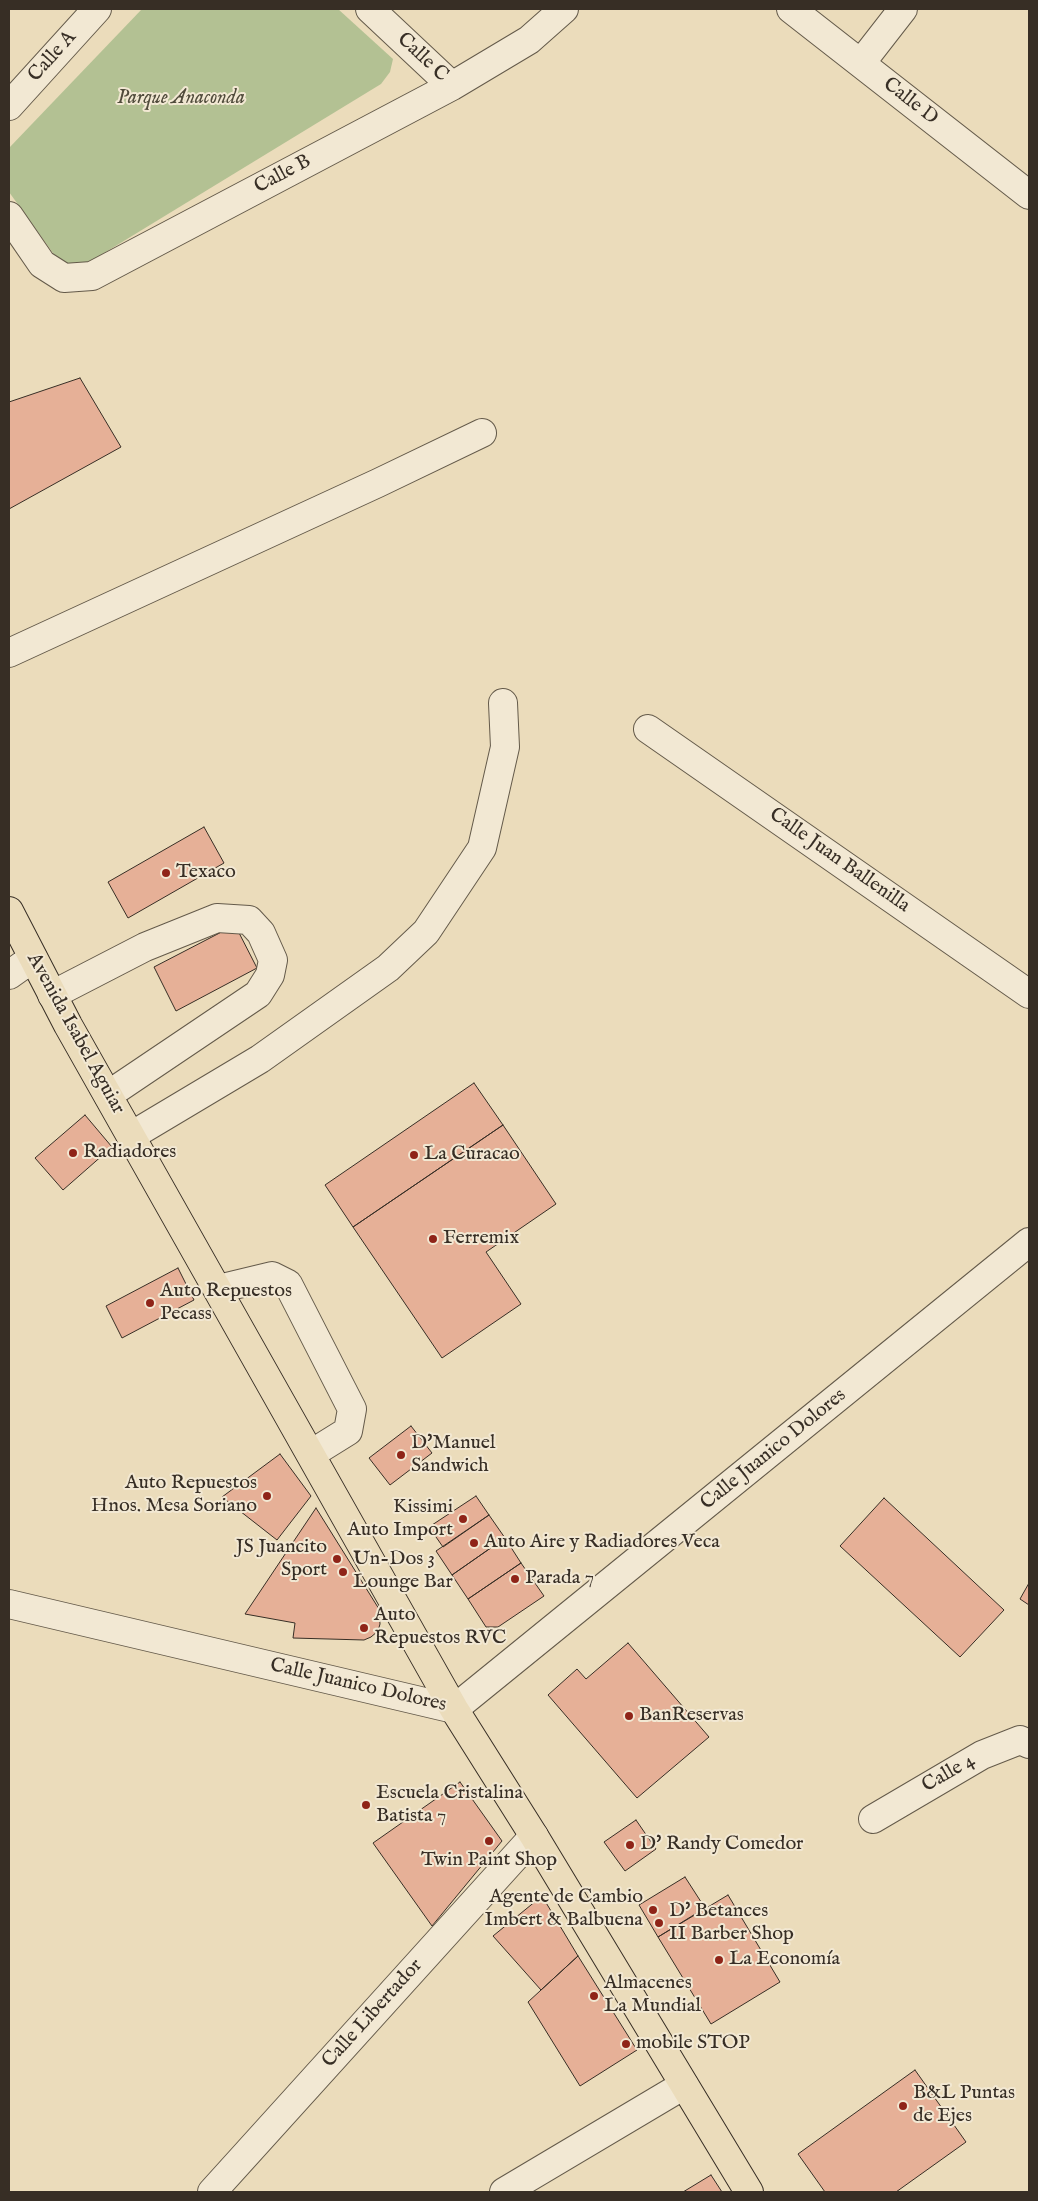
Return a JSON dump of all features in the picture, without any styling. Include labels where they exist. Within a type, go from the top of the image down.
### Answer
[{"type":"main road","name":"Avenida Isabel Aguiar","points":[[9,911],[52,995],[454,1709],[534,1836],[748,2192]]},
{"type":"street","name":"Calle A","points":[[9,106],[97,9]]},
{"type":"street","name":"Calle C","points":[[370,9],[452,86]]},
{"type":"street","name":"Calle B","points":[[9,216],[42,264],[64,278],[92,276],[452,86],[528,40],[564,9]]},
{"type":"street","name":"Calle D","points":[[791,9],[1029,195]]},
{"type":"street","points":[[861,63],[902,9]]},
{"type":"street","points":[[9,654],[482,433]]},
{"type":"street","points":[[131,1136],[260,1059],[388,968],[426,932],[482,848],[506,747],[503,703]]},
{"type":"street","name":"Calle Juan Ballenilla","points":[[648,729],[1029,994]]},
{"type":"street","points":[[52,995],[145,947],[217,918],[249,920],[261,933],[273,960],[270,975],[258,994],[108,1095]]},
{"type":"street","points":[[9,975],[33,958]]},
{"type":"street","name":"Calle Juanico Dolores","points":[[9,1604],[454,1709],[1029,1242]]},
{"type":"street","points":[[218,1289],[272,1276],[288,1284],[352,1409],[348,1431],[311,1454]]},
{"type":"street","name":"Calle 4","points":[[873,1819],[982,1755],[1020,1740],[1029,1744]]},
{"type":"street","name":"Calle Libertador","points":[[212,2192],[534,1836]]},
{"type":"street","points":[[504,2192],[684,2085]]},
{"type":"green space","name":"Parque Anaconda","points":[[142,9],[338,9],[393,59],[390,72],[381,84],[91,261],[73,266],[58,260],[9,192],[9,148]]},
{"type":"building","points":[[80,378],[121,447],[9,509],[9,402]]},
{"type":"building","name":"Texaco","points":[[204,827],[224,863],[128,918],[108,882]]},
{"type":"building","name":"Texaco","points":[[235,925],[257,968],[176,1011],[154,967]]},
{"type":"building","name":"La Curacao","points":[[474,1083],[503,1125],[353,1227],[325,1185]]},
{"type":"building","name":"Radiadores","points":[[85,1115],[112,1147],[63,1190],[35,1158]]},
{"type":"building","name":"Ferremix","points":[[503,1125],[556,1204],[486,1252],[521,1304],[442,1358],[353,1227]]},
{"type":"building","name":"Auto Repuestos Pecass","points":[[178,1268],[194,1300],[122,1338],[106,1306]]},
{"type":"building","name":"D'Manuel Sandwich","points":[[411,1426],[432,1453],[390,1485],[369,1458]]},
{"type":"building","name":"Auto Repuestos Hnos. Mesa Soriano","points":[[280,1454],[311,1496],[277,1540],[222,1497]]},
{"type":"building","name":"Kissimi Auto Import","points":[[476,1496],[489,1515],[443,1547],[429,1527]]},
{"type":"building","points":[[884,1498],[1004,1610],[960,1657],[840,1546]]},
{"type":"building","points":[[316,1508],[379,1609],[380,1624],[378,1631],[364,1640],[293,1638],[295,1623],[245,1614]]},
{"type":"building","name":"Auto Aire y Radiadores Veca","points":[[489,1515],[505,1538],[452,1575],[436,1551]]},
{"type":"building","points":[[505,1538],[521,1563],[468,1599],[452,1575]]},
{"type":"building","name":"Parada 7","points":[[521,1563],[544,1596],[498,1627],[486,1627],[468,1599]]},
{"type":"building","points":[[1029,1583],[1029,1605],[1020,1599]]},
{"type":"building","name":"BanReservas","points":[[628,1643],[709,1737],[637,1798],[548,1695],[577,1669],[586,1679]]},
{"type":"building","points":[[460,1782],[502,1841],[432,1926],[373,1843]]},
{"type":"building","name":"D' Randy Comedor","points":[[636,1820],[656,1849],[625,1871],[604,1842]]},
{"type":"building","points":[[685,1877],[705,1908],[658,1937],[639,1905]]},
{"type":"building","name":"La Economía","points":[[728,1895],[780,1982],[711,2024],[658,1937]]},
{"type":"building","points":[[542,1896],[578,1956],[541,1990],[493,1936]]},
{"type":"building","points":[[578,1956],[637,2050],[580,2086],[528,2002]]},
{"type":"building","name":"B&L Puntas de Ejes","points":[[915,2070],[966,2142],[896,2192],[825,2192],[798,2154]]},
{"type":"building","points":[[711,2175],[722,2192],[683,2192]]},
{"type":"place","name":"Texaco","points":[[166,873]]},
{"type":"place","name":"Radiadores","points":[[73,1153]]},
{"type":"place","name":"La Curacao","points":[[414,1155]]},
{"type":"place","name":"Ferremix","points":[[433,1239]]},
{"type":"place","name":"Auto Repuestos Pecass","points":[[150,1303]]},
{"type":"place","name":"D'Manuel Sandwich","points":[[401,1455]]},
{"type":"place","name":"Auto Repuestos Hnos. Mesa Soriano","points":[[267,1496]]},
{"type":"place","name":"Kissimi Auto Import","points":[[463,1519]]},
{"type":"place","name":"Auto Aire y Radiadores Veca","points":[[474,1543]]},
{"type":"place","name":"JS Juancito Sport","points":[[337,1559]]},
{"type":"place","name":"Un-Dos 3 Lounge Bar","points":[[343,1572]]},
{"type":"place","name":"Parada 7","points":[[515,1579]]},
{"type":"place","name":"Auto Repuestos RVC","points":[[364,1628]]},
{"type":"place","name":"BanReservas","points":[[629,1716]]},
{"type":"place","name":"Escuela Cristalina Batista 7","points":[[366,1805]]},
{"type":"place","name":"Twin Paint Shop","points":[[489,1841]]},
{"type":"place","name":"D' Randy Comedor","points":[[630,1845]]},
{"type":"place","name":"Agente de Cambio Imbert & Balbuena","points":[[653,1910]]},
{"type":"place","name":"D' Betances II Barber Shop","points":[[659,1923]]},
{"type":"place","name":"La Economía","points":[[719,1960]]},
{"type":"place","name":"Almacenes La Mundial","points":[[594,1996]]},
{"type":"place","name":"mobile STOP","points":[[626,2044]]},
{"type":"place","name":"B&L Puntas de Ejes","points":[[903,2106]]}]
